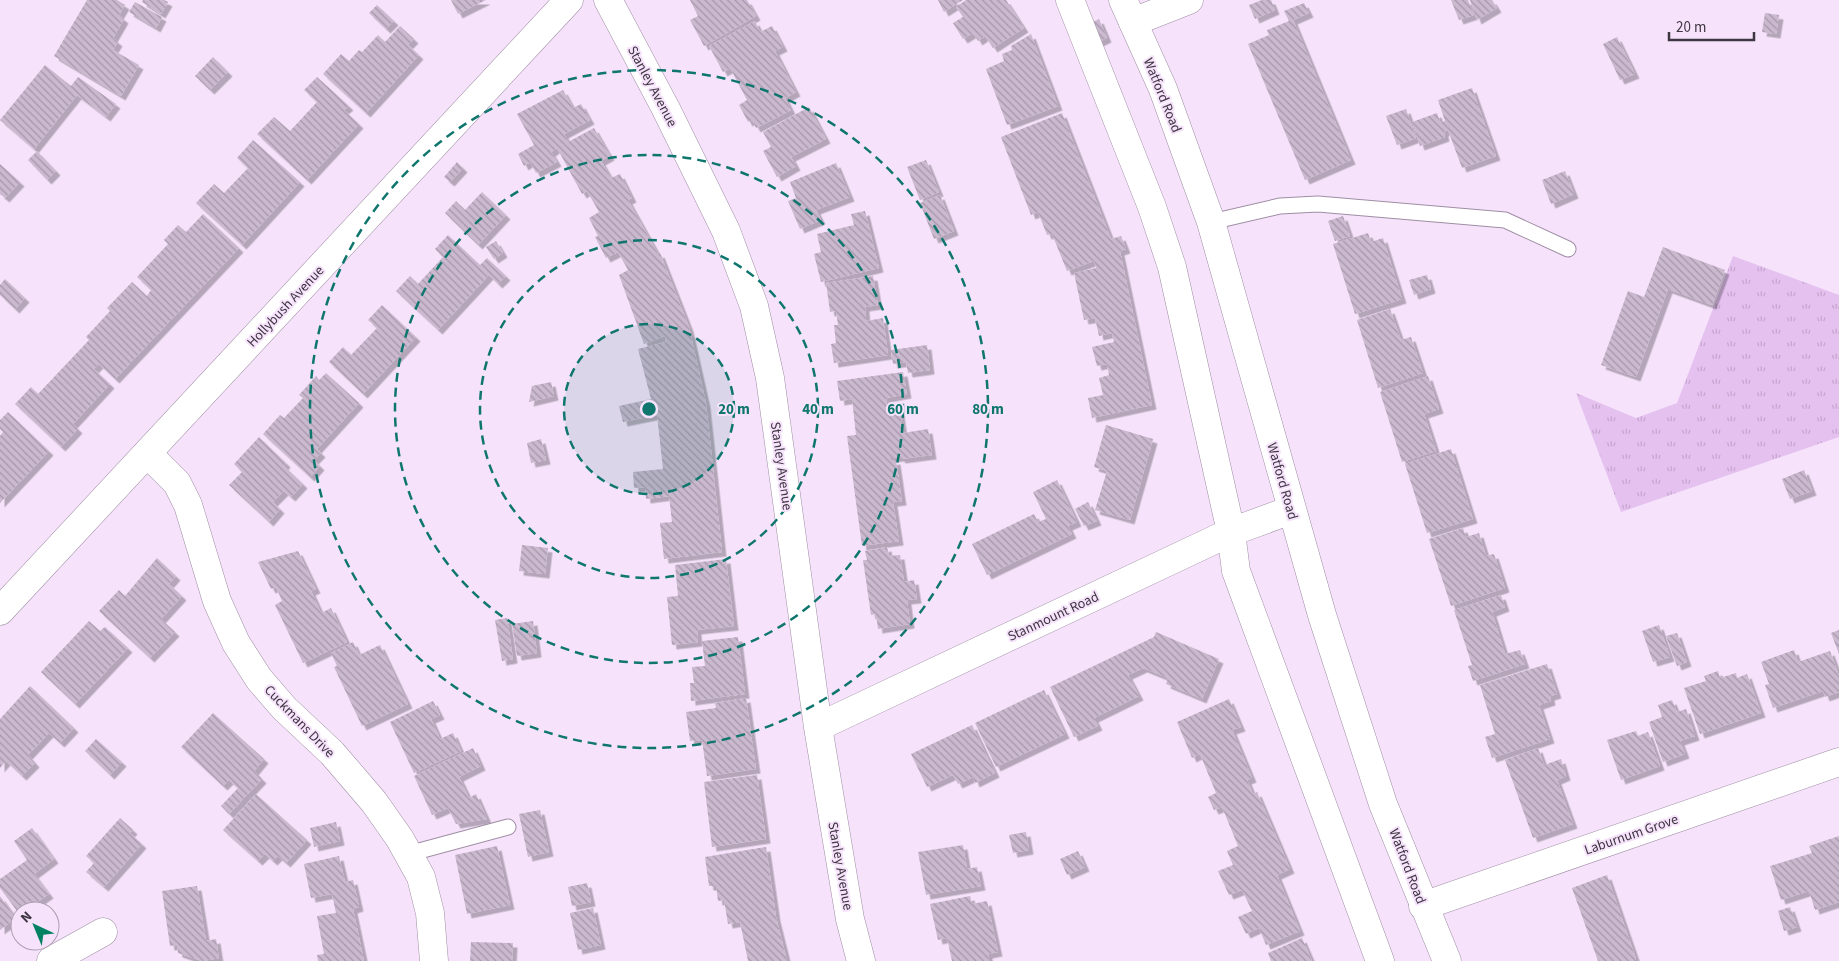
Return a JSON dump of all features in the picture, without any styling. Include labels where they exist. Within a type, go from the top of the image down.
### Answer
[{"type":"street","name":"Hollybush Avenue","points":[[0,611],[569,0]]},
{"type":"street","name":"Stanley Avenue","points":[[608,0],[666,109],[726,231],[754,306],[770,378],[818,727],[850,919],[861,961]]},
{"type":"street","points":[[1070,0],[1152,207],[1172,267],[1231,532],[1236,571],[1380,961]]},
{"type":"street","points":[[1128,11],[1184,1]]},
{"type":"street","name":"Watford Road","points":[[1128,11],[1163,89],[1211,222],[1322,615],[1383,804],[1447,961]]},
{"type":"street","name":"Cuckmans Drive","points":[[148,454],[177,483],[188,505],[217,601],[236,643],[259,679],[284,708],[332,753],[374,802],[408,854],[420,877],[430,913],[434,961]]},
{"type":"street","name":"Stanmount Road","points":[[818,727],[1231,532],[1291,510]]},
{"type":"street","name":"Laburnum Grove","points":[[1423,906],[1839,762]]},
{"type":"street","points":[[51,961],[103,932]]},
{"type":"lane","points":[[1211,222],[1280,206],[1318,204],[1505,220],[1568,249]]},
{"type":"lane","points":[[408,854],[508,827]]},
{"type":"green space","points":[[1733,256],[1839,295],[1839,437],[1621,512],[1576,393],[1636,418],[1677,403]]},
{"type":"building","points":[[87,0],[117,0],[125,5],[119,15],[124,19],[113,38],[118,42],[113,50],[139,65],[121,96],[54,56]]},
{"type":"building","points":[[143,0],[164,0],[168,2],[161,14],[142,2]]},
{"type":"building","points":[[451,0],[486,0],[458,14]]},
{"type":"building","points":[[690,0],[747,0],[756,16],[704,46],[690,20],[698,16]]},
{"type":"building","points":[[938,0],[963,0],[944,12]]},
{"type":"building","points":[[966,0],[1006,0],[1024,28],[993,48],[985,36],[978,41],[973,33],[963,39],[953,23],[963,17],[956,7]]},
{"type":"building","points":[[1262,0],[1271,0],[1275,10],[1255,19],[1249,5]]},
{"type":"building","points":[[1451,0],[1468,0],[1474,15],[1459,20]]},
{"type":"building","points":[[1470,0],[1492,0],[1497,8],[1477,20]]},
{"type":"building","points":[[135,2],[162,17],[156,28],[129,12]]},
{"type":"building","points":[[1304,3],[1309,13],[1293,20],[1351,160],[1305,180],[1248,44],[1269,35],[1267,30],[1289,21],[1284,11]]},
{"type":"building","points":[[377,5],[394,21],[386,29],[369,13]]},
{"type":"building","points":[[1765,13],[1779,15],[1776,34],[1762,32]]},
{"type":"building","points":[[1099,19],[1107,38],[1099,42],[1091,23]]},
{"type":"building","points":[[755,21],[760,32],[772,26],[783,47],[775,51],[796,92],[785,98],[791,110],[756,128],[752,120],[748,122],[739,105],[747,100],[730,68],[723,72],[709,46]]},
{"type":"building","points":[[400,26],[414,39],[408,45],[419,55],[366,113],[323,74],[341,54],[349,61],[359,50],[362,52],[378,35],[385,42]]},
{"type":"building","points":[[1031,34],[1058,106],[1007,125],[986,69],[1004,61],[1002,54],[1012,50],[1011,46]]},
{"type":"building","points":[[1617,37],[1635,74],[1620,80],[1603,44]]},
{"type":"building","points":[[213,57],[228,72],[210,90],[195,76]]},
{"type":"building","points":[[45,65],[71,86],[78,77],[116,104],[106,117],[77,95],[34,149],[0,120]]},
{"type":"building","points":[[317,77],[349,106],[344,110],[359,124],[307,180],[257,134],[274,117],[290,131],[317,102],[304,90]]},
{"type":"building","points":[[1472,88],[1496,156],[1462,168],[1448,130],[1444,132],[1445,137],[1420,146],[1412,122],[1437,113],[1440,122],[1445,121],[1438,100]]},
{"type":"building","points":[[563,90],[573,108],[581,104],[590,120],[564,134],[568,142],[594,128],[610,156],[601,161],[611,178],[620,174],[632,198],[628,200],[658,254],[660,253],[689,327],[706,403],[722,552],[664,559],[660,523],[672,522],[669,496],[646,499],[645,487],[634,488],[633,472],[663,469],[657,415],[623,422],[619,406],[651,399],[638,349],[666,342],[665,336],[644,344],[619,275],[628,270],[618,252],[606,258],[595,237],[598,236],[589,218],[599,212],[587,191],[582,194],[557,148],[551,152],[557,162],[536,173],[530,162],[524,166],[518,154],[534,145],[517,114]]},
{"type":"building","points":[[809,107],[826,139],[791,157],[796,166],[777,177],[763,151],[771,147],[763,132]]},
{"type":"building","points":[[1406,109],[1416,138],[1397,145],[1386,116]]},
{"type":"building","points":[[1062,113],[1111,239],[1121,236],[1126,249],[1120,251],[1152,405],[1092,418],[1088,398],[1103,395],[1099,378],[1109,375],[1107,364],[1097,366],[1092,347],[1114,342],[1112,333],[1099,336],[1095,318],[1084,320],[1074,273],[1096,268],[1094,261],[1067,271],[1052,234],[1047,235],[1038,212],[1031,215],[1001,137]]},
{"type":"building","points":[[253,140],[300,182],[242,245],[196,203],[214,184],[224,193],[248,168],[237,158]]},
{"type":"building","points":[[37,151],[56,171],[47,180],[28,160]]},
{"type":"building","points":[[926,160],[939,192],[920,200],[907,167]]},
{"type":"building","points":[[457,162],[463,168],[450,182],[444,177]]},
{"type":"building","points":[[836,163],[850,197],[816,210],[821,220],[800,229],[788,201],[796,198],[790,182]]},
{"type":"building","points":[[0,164],[20,182],[5,198],[0,194]]},
{"type":"building","points":[[1565,171],[1574,194],[1551,204],[1542,180]]},
{"type":"building","points":[[482,192],[506,215],[478,245],[445,213],[456,201],[465,210]]},
{"type":"building","points":[[940,195],[954,231],[934,239],[920,203]]},
{"type":"building","points":[[865,211],[879,268],[821,282],[814,254],[821,252],[817,234],[854,225],[851,214]]},
{"type":"building","points":[[203,214],[239,248],[115,379],[99,364],[94,369],[110,384],[73,424],[78,429],[61,447],[15,404],[31,387],[38,394],[89,340],[86,337],[110,311],[107,308],[132,282],[147,296],[151,290],[137,277],[168,244],[164,240],[178,225],[186,232]]},
{"type":"building","points":[[1343,216],[1350,236],[1335,241],[1328,221]]},
{"type":"building","points":[[1368,233],[1371,242],[1383,238],[1402,299],[1355,314],[1333,244]]},
{"type":"building","points":[[448,235],[480,265],[487,258],[506,276],[498,284],[489,275],[438,330],[396,291],[410,276],[418,284],[443,257],[435,249]]},
{"type":"building","points":[[496,241],[503,253],[494,259],[486,247]]},
{"type":"building","points":[[1663,247],[1725,270],[1712,305],[1668,289],[1636,377],[1601,365],[1628,291],[1644,297]]},
{"type":"building","points":[[1427,275],[1431,289],[1414,295],[1409,280]]},
{"type":"building","points":[[873,276],[878,305],[865,307],[866,321],[883,318],[888,355],[834,363],[831,344],[836,343],[834,325],[838,325],[836,311],[830,312],[826,283]]},
{"type":"building","points":[[5,279],[25,298],[15,309],[0,295],[0,285]]},
{"type":"building","points":[[382,305],[416,337],[363,394],[329,362],[343,347],[351,355],[377,328],[368,320]]},
{"type":"building","points":[[1390,309],[1401,340],[1411,337],[1423,373],[1378,388],[1357,320]]},
{"type":"building","points":[[927,345],[930,370],[908,373],[906,362],[893,364],[891,350]]},
{"type":"building","points":[[903,372],[907,394],[886,398],[888,412],[900,411],[903,433],[928,429],[932,455],[901,459],[900,457],[891,458],[891,461],[896,460],[902,501],[893,502],[899,541],[862,546],[847,436],[856,435],[852,399],[840,401],[837,381]]},
{"type":"building","points":[[326,373],[359,403],[317,449],[321,453],[314,460],[320,466],[310,477],[263,434],[280,415],[284,418],[303,398],[299,395],[316,376],[319,380]]},
{"type":"building","points":[[1428,376],[1439,409],[1424,414],[1436,451],[1402,462],[1380,392]]},
{"type":"building","points":[[551,382],[554,396],[529,402],[532,386]]},
{"type":"building","points":[[8,412],[49,451],[0,503],[0,436],[3,432],[0,429],[0,420]]},
{"type":"building","points":[[1106,425],[1153,439],[1130,520],[1095,510],[1107,471],[1094,467]]},
{"type":"building","points":[[259,437],[286,463],[284,466],[303,484],[291,497],[284,491],[273,502],[280,509],[269,522],[229,485],[242,472],[234,464]]},
{"type":"building","points":[[541,439],[546,460],[531,463],[527,443]]},
{"type":"building","points":[[1451,449],[1473,519],[1427,533],[1405,464]]},
{"type":"building","points":[[1804,470],[1812,491],[1790,499],[1782,479]]},
{"type":"building","points":[[1057,480],[1077,522],[1068,526],[1072,534],[987,575],[972,544],[1034,514],[1038,522],[1046,519],[1033,492]]},
{"type":"building","points":[[1088,502],[1097,521],[1084,526],[1075,509]]},
{"type":"building","points":[[1463,528],[1466,537],[1479,533],[1486,556],[1494,554],[1505,588],[1451,606],[1429,539]]},
{"type":"building","points":[[522,545],[548,548],[545,574],[519,571]]},
{"type":"building","points":[[887,547],[889,556],[900,555],[904,582],[914,580],[917,599],[907,600],[910,624],[878,629],[876,614],[871,615],[863,560],[867,560],[865,551]]},
{"type":"building","points":[[298,551],[316,589],[311,591],[321,613],[331,608],[347,642],[303,663],[275,605],[282,601],[276,587],[271,589],[258,562]]},
{"type":"building","points":[[157,558],[176,576],[169,584],[182,596],[161,619],[175,632],[150,658],[99,611],[119,590],[125,596]]},
{"type":"building","points":[[726,559],[734,626],[697,630],[698,642],[672,645],[667,597],[678,596],[675,565]]},
{"type":"building","points":[[1501,595],[1505,607],[1492,612],[1505,654],[1520,650],[1525,664],[1473,681],[1468,666],[1472,665],[1454,610]]},
{"type":"building","points":[[507,618],[513,659],[502,661],[495,620]]},
{"type":"building","points":[[89,621],[100,631],[105,627],[128,648],[75,704],[41,672]]},
{"type":"building","points":[[533,621],[537,653],[517,656],[512,624]]},
{"type":"building","points":[[1659,625],[1670,657],[1653,662],[1642,631]]},
{"type":"building","points":[[1839,630],[1839,654],[1831,633]]},
{"type":"building","points":[[1156,632],[1219,659],[1202,699],[1166,684],[1168,678],[1143,668],[1128,675],[1139,696],[1094,718],[1098,726],[1074,737],[1050,687],[1154,637]]},
{"type":"building","points":[[1677,633],[1687,662],[1677,666],[1666,636]]},
{"type":"building","points":[[738,637],[745,694],[691,701],[690,683],[694,683],[692,667],[705,666],[702,641]]},
{"type":"building","points":[[353,642],[359,655],[380,645],[408,704],[362,726],[334,667],[337,666],[331,653]]},
{"type":"building","points":[[1794,650],[1798,662],[1830,651],[1839,676],[1839,692],[1825,697],[1823,691],[1773,708],[1765,685],[1769,684],[1761,662]]},
{"type":"building","points":[[1547,664],[1557,694],[1550,696],[1551,701],[1539,705],[1550,739],[1492,758],[1485,737],[1495,734],[1480,685]]},
{"type":"building","points":[[1718,671],[1720,678],[1736,673],[1737,678],[1747,674],[1761,713],[1700,734],[1684,688],[1706,681],[1704,676]]},
{"type":"building","points":[[30,686],[74,728],[60,743],[49,733],[28,755],[35,763],[22,776],[6,761],[0,768],[0,719]]},
{"type":"building","points":[[1044,690],[1065,734],[996,767],[975,723]]},
{"type":"building","points":[[746,698],[756,769],[707,776],[702,740],[690,741],[686,712],[716,708],[715,703]]},
{"type":"building","points":[[1229,699],[1241,727],[1232,730],[1252,778],[1247,780],[1253,794],[1257,792],[1290,869],[1277,875],[1300,931],[1266,945],[1259,928],[1246,934],[1238,917],[1252,911],[1242,890],[1229,895],[1218,871],[1233,865],[1227,851],[1238,846],[1222,807],[1214,810],[1208,797],[1216,793],[1200,754],[1192,758],[1177,722]]},
{"type":"building","points":[[1672,700],[1677,712],[1686,709],[1695,736],[1680,741],[1685,754],[1663,762],[1649,722],[1662,717],[1658,705]]},
{"type":"building","points":[[433,701],[440,715],[431,719],[440,739],[453,733],[461,751],[414,773],[390,722]]},
{"type":"building","points":[[213,713],[264,759],[254,771],[262,779],[229,814],[221,806],[238,788],[229,780],[223,786],[181,747]]},
{"type":"building","points":[[972,725],[995,773],[975,783],[973,777],[958,784],[953,775],[927,787],[911,754]]},
{"type":"building","points":[[1636,731],[1638,736],[1648,732],[1660,766],[1621,780],[1607,740]]},
{"type":"building","points":[[96,739],[122,762],[110,775],[85,751]]},
{"type":"building","points":[[473,748],[481,766],[459,777],[469,798],[476,794],[487,819],[456,824],[448,808],[432,815],[414,776]]},
{"type":"building","points":[[1538,748],[1544,765],[1561,759],[1566,776],[1557,780],[1573,824],[1533,838],[1505,760]]},
{"type":"building","points":[[757,775],[766,839],[712,847],[704,782]]},
{"type":"building","points":[[256,794],[307,840],[286,863],[278,856],[273,861],[265,854],[258,861],[223,830]]},
{"type":"building","points":[[540,810],[549,852],[528,857],[519,814]]},
{"type":"building","points":[[120,818],[133,830],[130,833],[142,844],[104,887],[86,872],[94,863],[86,856]]},
{"type":"building","points":[[336,822],[340,841],[314,847],[310,828]]},
{"type":"building","points":[[32,828],[54,859],[34,874],[49,894],[39,901],[10,902],[0,888],[0,879],[27,860],[14,841]]},
{"type":"building","points":[[1026,832],[1029,850],[1013,853],[1009,835]]},
{"type":"building","points":[[1839,836],[1839,902],[1815,910],[1809,891],[1781,900],[1770,866],[1812,853],[1809,846]]},
{"type":"building","points":[[963,845],[967,869],[977,867],[981,886],[926,895],[918,852]]},
{"type":"building","points":[[497,846],[510,905],[467,914],[455,855]]},
{"type":"building","points":[[766,847],[776,917],[787,961],[748,961],[740,922],[728,924],[724,900],[718,901],[716,886],[709,886],[705,857]]},
{"type":"building","points":[[1078,851],[1085,867],[1067,875],[1060,859]]},
{"type":"building","points":[[339,856],[345,882],[353,880],[359,907],[353,909],[364,961],[318,961],[317,955],[324,954],[317,916],[336,913],[332,894],[311,898],[304,864]]},
{"type":"building","points":[[1607,875],[1636,959],[1632,961],[1598,961],[1572,888]]},
{"type":"building","points":[[587,883],[591,902],[572,906],[568,887]]},
{"type":"building","points":[[197,886],[206,941],[216,939],[219,958],[202,961],[178,953],[177,945],[170,946],[162,891]]},
{"type":"building","points":[[0,896],[10,910],[10,922],[0,930]]},
{"type":"building","points":[[970,896],[972,904],[987,901],[998,952],[988,954],[989,961],[952,961],[947,938],[938,940],[930,904]]},
{"type":"building","points":[[1790,907],[1797,927],[1784,931],[1778,911]]},
{"type":"building","points":[[593,908],[601,945],[578,950],[570,913]]},
{"type":"building","points":[[1302,938],[1312,961],[1271,961],[1268,953]]},
{"type":"building","points":[[471,942],[513,943],[512,961],[470,961]]}]
